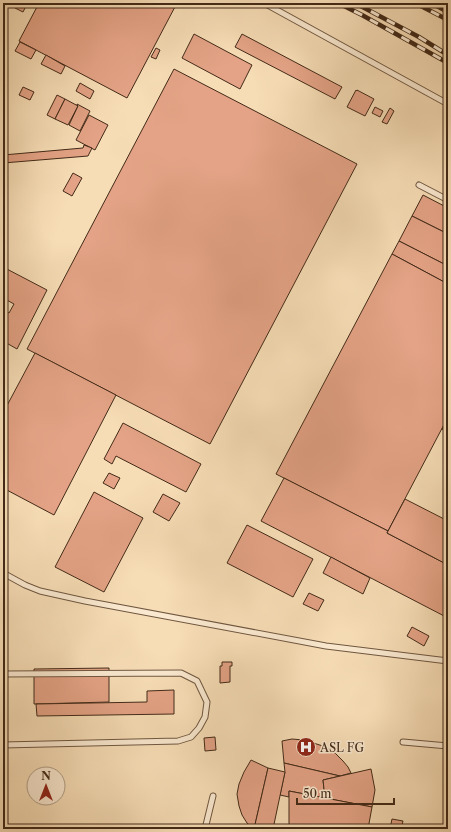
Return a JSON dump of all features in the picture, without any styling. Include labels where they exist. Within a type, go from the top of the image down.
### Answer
[{"type":"lane","points":[[264,3],[448,104]]},
{"type":"lane","points":[[419,185],[448,200]]},
{"type":"lane","points":[[3,573],[40,591],[85,601],[326,646],[448,662]]},
{"type":"lane","points":[[3,674],[181,673],[197,681],[207,702],[205,717],[199,728],[191,737],[178,741],[3,745]]},
{"type":"lane","points":[[403,742],[448,746]]},
{"type":"lane","points":[[205,829],[213,796]]},
{"type":"building","points":[[17,3],[26,6],[23,12],[15,8]]},
{"type":"building","points":[[39,3],[177,3],[127,98],[19,41]]},
{"type":"building","points":[[194,34],[252,65],[240,89],[182,58]]},
{"type":"building","points":[[242,34],[342,87],[335,99],[235,47]]},
{"type":"building","points":[[20,42],[36,50],[31,59],[15,51]]},
{"type":"building","points":[[156,48],[160,50],[156,59],[151,57]]},
{"type":"building","points":[[46,55],[65,66],[61,74],[41,64]]},
{"type":"building","points":[[174,69],[357,164],[210,444],[27,349]]},
{"type":"building","points":[[80,83],[94,91],[90,99],[76,91]]},
{"type":"building","points":[[23,87],[34,92],[30,100],[19,95]]},
{"type":"building","points":[[356,90],[374,99],[365,116],[347,107]]},
{"type":"building","points":[[57,95],[65,99],[55,119],[47,115]]},
{"type":"building","points":[[65,99],[78,106],[68,125],[55,119]]},
{"type":"building","points":[[77,104],[90,111],[80,131],[69,125],[78,106]]},
{"type":"building","points":[[375,107],[383,111],[380,117],[372,113]]},
{"type":"building","points":[[390,108],[394,111],[387,124],[382,122]]},
{"type":"building","points":[[89,115],[108,125],[95,150],[76,140]]},
{"type":"building","points":[[84,145],[92,148],[88,156],[3,163],[3,155],[83,148]]},
{"type":"building","points":[[73,173],[82,178],[72,196],[63,191]]},
{"type":"building","points":[[423,195],[448,208],[448,234],[412,216]]},
{"type":"building","points":[[412,216],[448,234],[448,266],[399,241]]},
{"type":"building","points":[[399,241],[448,266],[448,284],[392,254]]},
{"type":"building","points":[[392,254],[448,284],[448,417],[388,531],[276,474]]},
{"type":"building","points":[[3,267],[47,290],[17,349],[3,341],[3,310],[9,313],[14,304],[3,298]]},
{"type":"building","points":[[35,353],[116,395],[54,515],[3,488],[3,413]]},
{"type":"building","points":[[448,417],[448,432],[442,429]]},
{"type":"building","points":[[123,423],[201,464],[186,492],[116,456],[112,464],[104,459]]},
{"type":"building","points":[[109,473],[120,478],[114,489],[103,483]]},
{"type":"building","points":[[284,478],[388,531],[387,533],[448,565],[448,618],[261,521]]},
{"type":"building","points":[[94,492],[143,518],[104,592],[55,567]]},
{"type":"building","points":[[163,494],[180,503],[169,521],[153,512]]},
{"type":"building","points":[[405,499],[448,521],[448,565],[387,533]]},
{"type":"building","points":[[247,525],[313,559],[293,597],[227,563]]},
{"type":"building","points":[[331,557],[370,578],[363,594],[323,573]]},
{"type":"building","points":[[309,593],[324,600],[318,611],[303,604]]},
{"type":"building","points":[[412,627],[429,636],[424,646],[407,636]]},
{"type":"building","points":[[222,662],[232,662],[232,666],[230,666],[230,682],[220,683],[220,666],[222,666]]},
{"type":"building","points":[[109,668],[109,702],[34,704],[34,669]]},
{"type":"building","points":[[174,690],[174,714],[37,716],[36,704],[147,702],[147,691]]},
{"type":"building","points":[[215,737],[216,750],[205,751],[204,738]]},
{"type":"building","points":[[292,739],[304,740],[326,747],[343,761],[351,773],[340,776],[284,763],[282,741]]},
{"type":"building","points":[[251,760],[268,768],[254,829],[247,823],[242,815],[237,794],[239,784]]},
{"type":"building","points":[[284,763],[340,776],[323,780],[325,798],[289,791],[289,797],[280,795],[285,772]]},
{"type":"building","points":[[268,768],[285,772],[273,829],[254,829]]},
{"type":"building","points":[[371,769],[375,790],[372,807],[325,798],[323,780]]},
{"type":"building","points":[[289,791],[372,807],[368,829],[339,829],[339,826],[323,829],[289,829]]},
{"type":"building","points":[[392,819],[403,821],[401,829],[390,829]]},
{"type":"railway","points":[[338,3],[448,63]]},
{"type":"railway","points":[[355,3],[419,37],[448,55]]},
{"type":"railway","points":[[415,3],[448,20]]},
{"type":"railway","points":[[431,3],[448,12]]},
{"type":"place","name":"ASL FG","points":[[306,747]]}]
